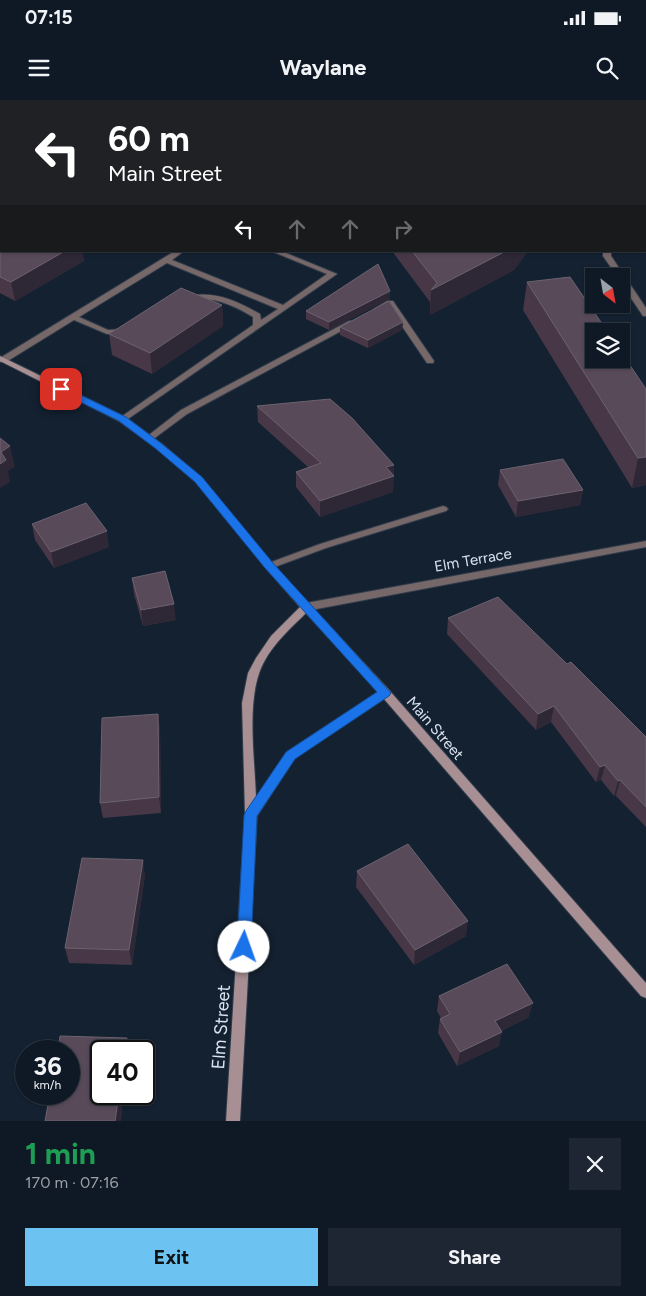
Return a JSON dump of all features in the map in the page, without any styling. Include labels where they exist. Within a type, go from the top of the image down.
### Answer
[{"type":"main road","name":"Main Street","points":[[1,359],[122,419],[149,438],[198,479],[269,566],[385,693],[646,992]]},
{"type":"main road","name":"Elm Street","points":[[233,1121],[251,815],[248,687],[252,673],[262,653],[306,607]]},
{"type":"main road","points":[[251,815],[291,755],[385,693]]},
{"type":"street","points":[[1,359],[179,252]]},
{"type":"street","points":[[122,419],[333,274],[277,252]]},
{"type":"street","points":[[607,252],[607,256],[615,268]]},
{"type":"street","points":[[167,260],[283,308]]},
{"type":"street","points":[[630,290],[646,314]]},
{"type":"street","points":[[173,305],[198,294],[212,295],[256,316],[256,326]]},
{"type":"street","points":[[373,312],[390,303],[430,361]]},
{"type":"street","points":[[149,438],[184,412],[364,316]]},
{"type":"street","points":[[73,317],[107,332],[118,332],[135,328]]},
{"type":"street","points":[[269,566],[323,546],[443,509]]},
{"type":"street","name":"Elm Terrace","points":[[306,607],[646,544]]},
{"type":"building","points":[[0,252],[63,252],[11,282],[0,277]]},
{"type":"building","points":[[413,252],[504,252],[431,290],[437,283]]},
{"type":"building","points":[[378,264],[390,291],[329,322],[306,311]]},
{"type":"building","points":[[570,277],[585,299],[585,313],[595,313],[602,323],[585,323],[585,368],[630,368],[630,365],[646,389],[646,457],[638,458],[527,282]]},
{"type":"building","points":[[181,288],[222,305],[150,353],[109,334]]},
{"type":"building","points":[[389,301],[403,322],[368,340],[340,327]]},
{"type":"building","points":[[330,399],[352,418],[394,465],[386,467],[394,476],[320,501],[296,472],[321,463],[257,406]]},
{"type":"building","points":[[0,438],[10,446],[1,452],[6,460],[0,464]]},
{"type":"building","points":[[563,459],[583,490],[518,501],[500,470]]},
{"type":"building","points":[[86,503],[107,531],[51,552],[32,524]]},
{"type":"building","points":[[165,571],[174,604],[141,610],[132,578]]},
{"type":"building","points":[[498,597],[567,664],[571,662],[646,737],[646,807],[620,780],[618,781],[605,765],[600,767],[554,706],[538,714],[448,618]]},
{"type":"building","points":[[158,714],[159,797],[100,803],[102,718]]},
{"type":"building","points":[[408,844],[468,921],[415,950],[357,871]]},
{"type":"building","points":[[82,858],[143,860],[129,950],[65,948]]},
{"type":"building","points":[[507,964],[533,1003],[495,1021],[502,1032],[460,1052],[440,1019],[450,1014],[439,996]]},
{"type":"building","points":[[60,1036],[127,1038],[127,1040],[90,1040],[90,1105],[117,1105],[115,1121],[45,1121],[48,1105],[80,1105],[80,1040],[59,1040]]},
{"type":"route","points":[[61,389],[122,419],[159,446],[198,479],[269,566],[385,693],[291,755],[251,815],[244,947]]}]
